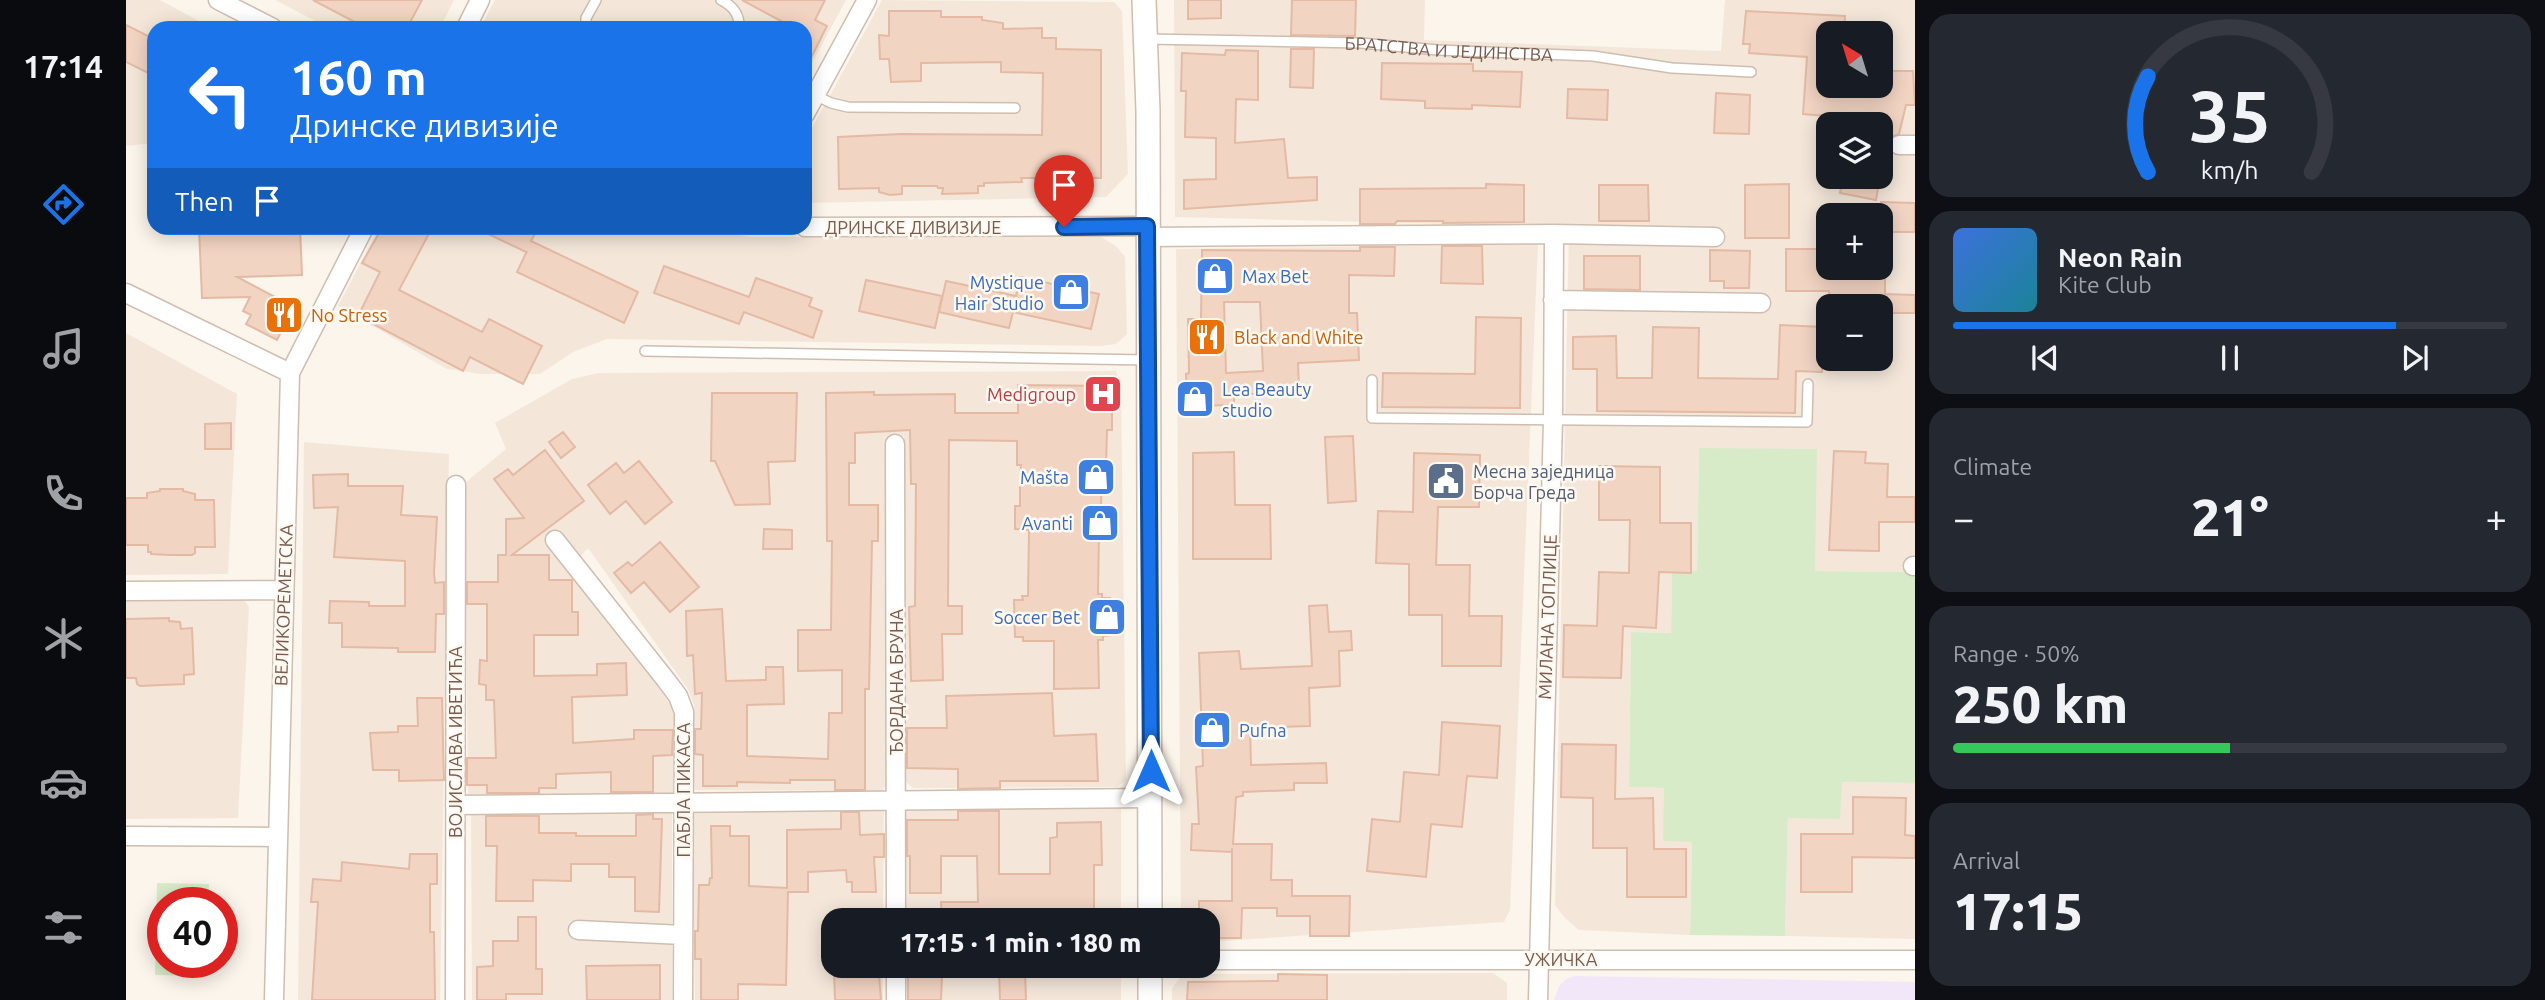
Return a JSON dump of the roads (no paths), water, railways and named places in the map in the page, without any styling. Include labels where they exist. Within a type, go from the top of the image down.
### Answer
[{"type":"street","points":[[218,0],[259,21]]},
{"type":"street","points":[[470,21],[480,0]]},
{"type":"street","points":[[812,90],[867,0]]},
{"type":"street","points":[[1144,0],[1149,360],[1150,908]]},
{"type":"street","name":"ДРИНСКЕ ДИВИЗИЈЕ","points":[[812,227],[1147,231]]},
{"type":"street","points":[[1147,231],[1715,236]]},
{"type":"street","name":"МИЛАНА ТОПЛИЦЕ","points":[[1538,1000],[1553,420],[1554,234]]},
{"type":"street","name":"ВЕЛИКОРЕМЕТСКА","points":[[274,1000],[276,837],[290,373],[360,235]]},
{"type":"street","points":[[126,293],[290,373]]},
{"type":"street","points":[[1553,300],[1760,303]]},
{"type":"street","name":"ЂОРДАНА БРУНА","points":[[895,444],[896,908]]},
{"type":"street","name":"ВОЈИСЛАВА ИВЕТИЋА","points":[[455,1000],[456,485]]},
{"type":"street","name":"ПАБЛА ПИКАСА","points":[[555,540],[678,696],[684,712],[683,1000]]},
{"type":"street","points":[[126,591],[283,590]]},
{"type":"street","points":[[455,805],[1151,798]]},
{"type":"street","points":[[126,836],[276,837]]},
{"type":"street","points":[[578,930],[683,935]]},
{"type":"street","name":"УЖИЧКА","points":[[1220,960],[1915,960]]},
{"type":"street","points":[[896,978],[896,1000]]},
{"type":"street","points":[[1150,978],[1150,1000]]},
{"type":"lane","points":[[586,21],[596,0]]},
{"type":"lane","points":[[722,0],[729,4],[739,21]]},
{"type":"lane","name":"БРАТСТВА И ЈЕДИНСТВА","points":[[1146,38],[1361,43],[1438,50],[1593,56],[1672,68],[1751,72]]},
{"type":"lane","points":[[812,94],[831,103],[872,109],[1015,108]]},
{"type":"lane","points":[[645,351],[1149,360]]},
{"type":"lane","points":[[1372,380],[1372,418],[1553,420],[1807,422],[1808,384]]},
{"type":"place","name":"Max Bet","points":[[1215,276]]},
{"type":"place","name":"Mystique Hair Studio","points":[[1071,292]]},
{"type":"place","name":"No Stress","points":[[284,315]]},
{"type":"place","name":"Black and White","points":[[1207,337]]},
{"type":"place","name":"Medigroup","points":[[1103,394]]},
{"type":"place","name":"Lea Beauty studio","points":[[1195,399]]},
{"type":"place","name":"Mašta","points":[[1096,477]]},
{"type":"place","name":"Месна заједница Борча Греда","points":[[1446,481]]},
{"type":"place","name":"Avanti","points":[[1100,523]]},
{"type":"place","name":"Soccer Bet","points":[[1107,617]]},
{"type":"place","name":"Pufna","points":[[1212,730]]}]
